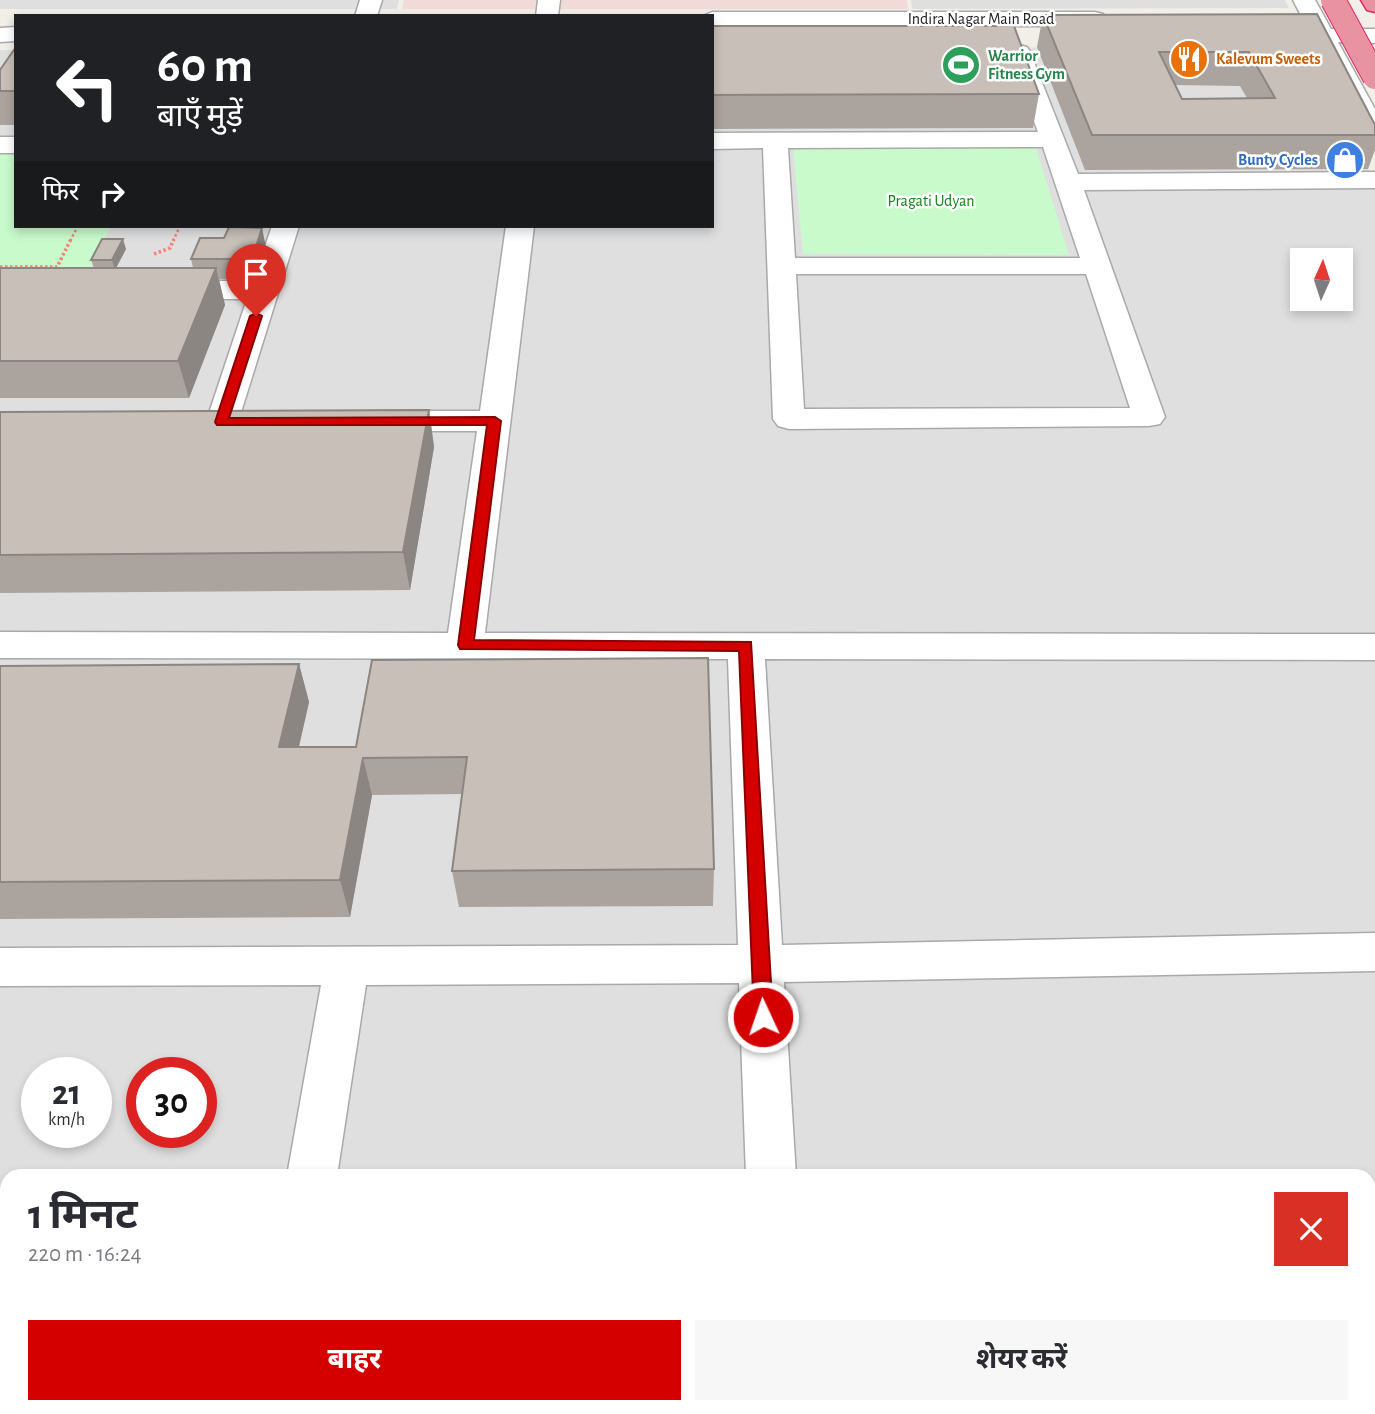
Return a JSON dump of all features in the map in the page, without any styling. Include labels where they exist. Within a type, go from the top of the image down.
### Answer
[{"type":"highway","points":[[1333,0],[1375,77]]},
{"type":"highway","points":[[1372,0],[1375,5]]},
{"type":"street","name":"Indira Nagar Main Road","points":[[714,19],[1104,18]]},
{"type":"street","name":"Indira Nagar Main Road","points":[[714,34],[1012,34],[1104,18]]},
{"type":"street","points":[[1313,18],[1375,36]]},
{"type":"street","points":[[1313,18],[1375,131]]},
{"type":"street","points":[[1258,26],[1313,18],[1375,19]]},
{"type":"street","points":[[775,140],[789,419],[1149,417],[1053,139],[1012,34]]},
{"type":"street","points":[[714,141],[1053,139]]},
{"type":"street","points":[[1068,182],[1375,180]]},
{"type":"street","points":[[221,422],[284,228]]},
{"type":"street","points":[[465,645],[520,228]]},
{"type":"street","points":[[781,266],[1097,266]]},
{"type":"street","points":[[141,290],[264,290]]},
{"type":"street","points":[[344,421],[495,421]]},
{"type":"street","points":[[0,645],[1375,647]]},
{"type":"street","points":[[746,646],[771,1169]]},
{"type":"street","points":[[0,967],[761,964],[1375,952]]},
{"type":"street","points":[[313,1169],[347,965]]},
{"type":"path","points":[[51,278],[77,228]]},
{"type":"path","points":[[0,267],[57,267]]},
{"type":"shaded area","points":[[0,0],[399,0],[397,9],[0,9]]},
{"type":"shaded area","points":[[404,0],[907,0],[908,9],[402,9]]},
{"type":"shaded area","points":[[911,0],[1285,0],[1289,8],[912,9]]},
{"type":"shaded area","points":[[1308,47],[1375,183],[1375,1169],[0,1169],[0,50],[14,50],[14,228],[714,228],[714,48]]},
{"type":"green space","name":"Pragati Udyan","points":[[793,148],[1036,148],[1069,255],[803,254]]},
{"type":"green space","points":[[0,152],[14,152],[14,228],[110,228],[85,280],[0,280]]},
{"type":"building","points":[[1317,14],[1375,125],[1375,135],[1092,135],[1043,15]],"holes":[[[1159,52],[1249,52],[1275,98],[1182,99]]]},
{"type":"building","points":[[714,26],[1014,26],[1039,94],[714,95]]},
{"type":"building","points":[[14,50],[14,91],[0,91],[0,70]]},
{"type":"building","points":[[229,228],[262,228],[252,259],[191,259],[200,238],[224,238]]},
{"type":"building","points":[[102,239],[123,239],[112,260],[91,260]]},
{"type":"building","points":[[0,268],[216,268],[178,361],[0,361]]},
{"type":"building","points":[[429,410],[403,552],[0,555],[0,412]]},
{"type":"building","points":[[708,658],[714,869],[452,871],[467,757],[363,758],[340,880],[0,882],[0,666],[299,664],[279,747],[356,747],[372,660]]},
{"type":"place","name":"Kalevum Sweets","points":[[1189,59]]},
{"type":"place","name":"Warrior Fitness Gym","points":[[961,65]]},
{"type":"place","name":"Bunty Cycles","points":[[1345,160]]},
{"type":"route","points":[[256,316],[222,422],[495,421],[465,645],[746,646],[763,1017]]}]
